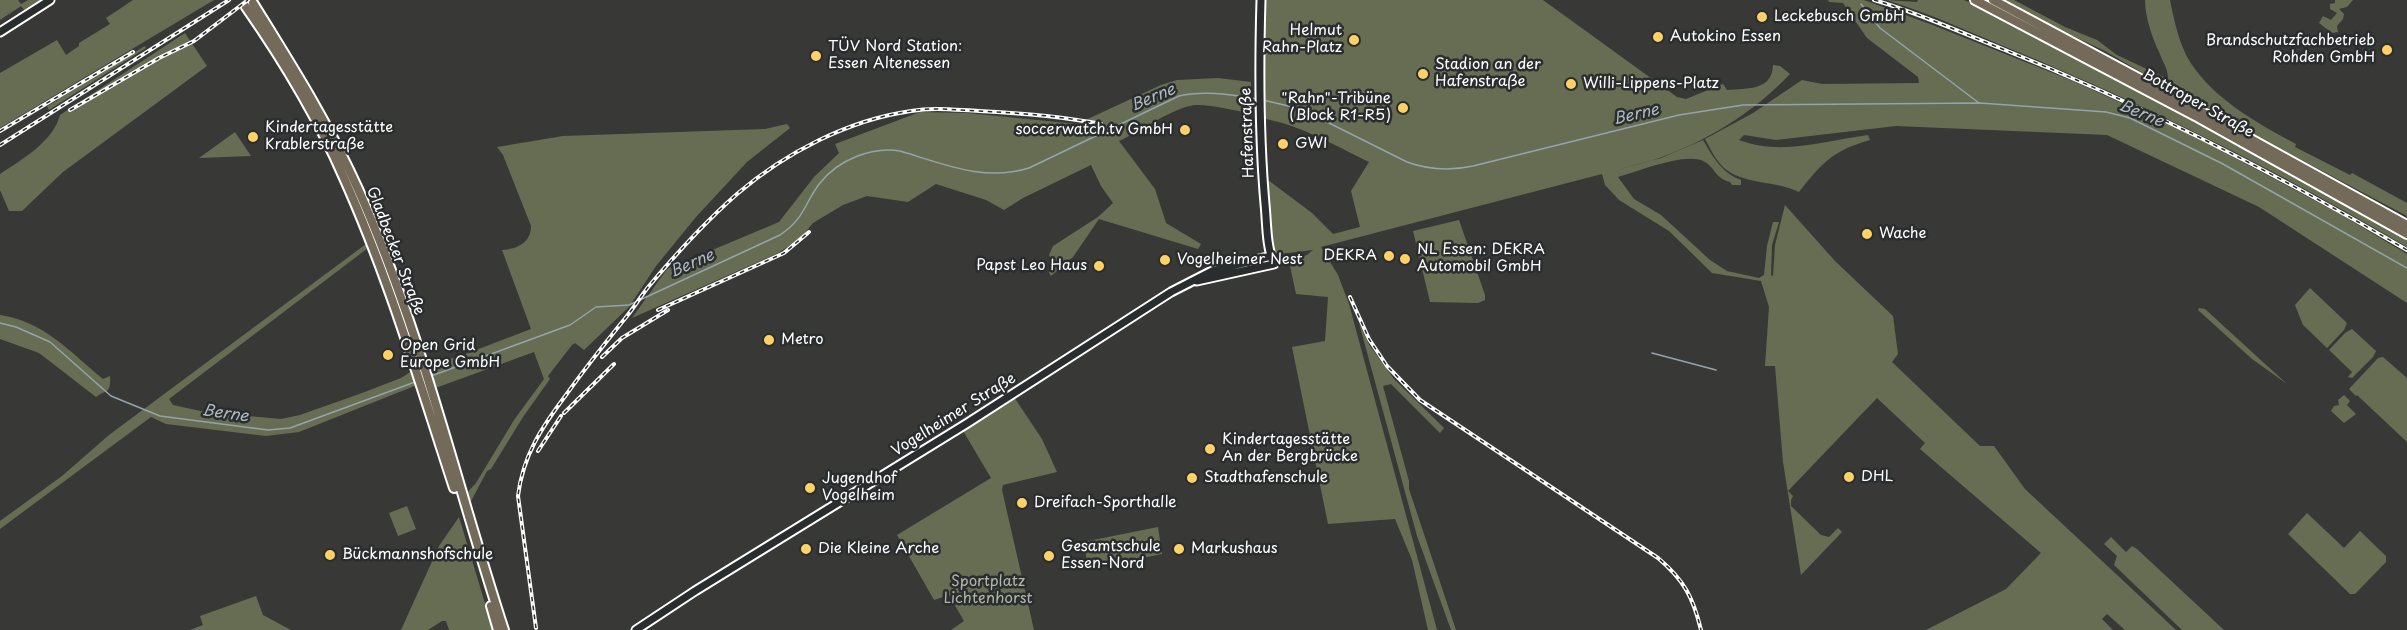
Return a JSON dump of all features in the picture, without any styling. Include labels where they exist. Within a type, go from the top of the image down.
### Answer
[{"type":"main road","points":[[0,32],[50,0]]},
{"type":"main road","name":"Hafenstraße","points":[[1261,0],[1260,100],[1263,181],[1273,264]]},
{"type":"main road","name":"Bottroper Straße","points":[[1975,0],[2199,118],[2407,234]]},
{"type":"main road","name":"Bottroper Straße","points":[[1993,0],[2407,225]]},
{"type":"main road","name":"Gladbecker Straße","points":[[421,374],[386,279],[344,177],[308,105],[249,5],[308,95],[344,160],[395,281],[498,630]]},
{"type":"main road","name":"Vogelheimer Straße","points":[[636,630],[694,591],[992,408],[1171,292],[1212,271],[1271,256]]},
{"type":"main road","name":"Vogelheimer Straße","points":[[1195,281],[1273,264]]},
{"type":"main road","points":[[386,279],[395,281]]},
{"type":"main road","name":"Gladbecker Straße","points":[[424,384],[504,630]]},
{"type":"green space","points":[[0,0],[18,0],[21,4],[28,0],[40,0],[24,10],[21,6],[0,20]]},
{"type":"green space","points":[[133,0],[214,0],[0,128],[0,73],[57,40],[66,55],[79,46],[79,43],[110,24],[106,18]]},
{"type":"green space","points":[[1262,0],[1543,0],[1677,97],[1686,99],[1723,84],[1727,90],[1751,88],[1764,84],[1772,73],[1773,65],[1780,66],[1790,74],[1776,88],[1730,124],[1696,143],[1703,140],[1719,164],[1728,173],[1741,180],[1741,185],[1732,185],[1718,176],[1705,162],[1697,159],[1675,161],[1618,177],[1634,199],[1661,215],[1710,260],[1727,271],[1759,278],[1764,275],[1767,246],[1773,222],[1779,222],[1772,245],[1771,275],[1773,276],[1775,245],[1785,205],[1835,261],[1893,316],[1898,354],[1892,362],[1980,446],[1994,446],[2025,489],[2176,630],[2125,630],[2107,614],[2102,619],[2113,630],[1926,630],[2006,589],[2041,553],[1920,449],[1925,443],[1877,398],[1788,491],[1793,496],[1791,506],[1821,535],[1829,537],[1838,528],[1842,532],[1801,575],[1783,462],[1775,366],[1765,366],[1769,307],[1761,281],[1712,273],[1669,231],[1619,200],[1605,185],[1602,174],[1321,247],[1338,275],[1349,304],[1437,630],[1428,630],[1412,560],[1395,519],[1328,524],[1292,347],[1325,341],[1328,297],[1296,294],[1289,261],[1307,255],[1313,250],[1271,255],[1264,177],[1312,213],[1333,234],[1360,227],[1351,191],[1369,162],[1302,130],[1260,118]]},
{"type":"green space","points":[[1828,0],[1864,0],[1930,24],[2073,81],[2194,136],[2340,214],[2407,254],[2407,303],[2259,207],[2107,135],[1896,126],[1776,140],[1744,135],[1739,140],[1770,147],[1803,146],[1868,135],[1870,140],[1837,153],[1799,192],[1749,180],[1731,173],[1718,161],[1705,139],[1753,113],[1802,80],[1822,84],[1919,83],[1918,77],[1867,38],[1843,3]]},
{"type":"green space","points":[[1886,0],[1917,2],[1918,0],[1964,0],[1990,12],[2407,239],[2407,247],[2311,192],[2164,117],[2064,71]]},
{"type":"green space","points":[[2005,0],[2014,0],[2065,27],[2097,40],[2117,55],[2168,79],[2149,27],[2145,0],[2170,0],[2177,32],[2186,55],[2200,76],[2224,99],[2252,119],[2296,144],[2295,147],[2350,175],[2352,173],[2407,203],[2407,216],[2196,104],[2105,51]]},
{"type":"green space","points":[[2335,0],[2353,0],[2347,7],[2339,9],[2344,14],[2343,19],[2337,26],[2338,32],[2332,33],[2319,23],[2323,16],[2331,20],[2337,13],[2330,9],[2330,4],[2335,3]]},
{"type":"green space","points":[[185,33],[207,66],[63,172],[22,211],[9,211],[0,190],[0,174],[43,142],[51,134],[60,115]]},
{"type":"green space","points":[[145,46],[146,48],[49,110],[47,106],[58,98]]},
{"type":"green space","points":[[1218,78],[1251,82],[1251,113],[1195,105],[1177,110],[1119,141],[1155,189],[1166,223],[1201,244],[1198,249],[1099,219],[1073,257],[1051,276],[1049,273],[1053,263],[1049,255],[1053,246],[1098,217],[1113,203],[1101,186],[1091,165],[1023,198],[1004,210],[986,200],[936,184],[908,202],[867,196],[843,205],[813,223],[798,241],[776,254],[632,318],[667,269],[779,222],[814,177],[839,153],[835,144],[920,112],[967,113],[1077,124],[1161,85],[1177,80]]},
{"type":"green space","points":[[787,124],[790,128],[747,162],[696,217],[656,266],[629,307],[584,350],[575,343],[572,345],[548,376],[550,379],[491,469],[487,471],[469,505],[463,497],[476,483],[514,420],[544,379],[534,352],[430,390],[428,385],[421,393],[417,385],[299,432],[266,436],[166,424],[151,417],[0,529],[0,521],[62,476],[109,435],[366,244],[368,248],[169,399],[173,405],[205,412],[281,419],[300,415],[401,378],[412,371],[463,355],[531,329],[502,250],[513,248],[526,241],[531,226],[503,155],[497,147],[563,136],[765,129]]},
{"type":"green space","points":[[235,132],[251,156],[199,158]]},
{"type":"green space","points":[[1459,220],[1485,300],[1478,303],[1430,302],[1413,231]]},
{"type":"green space","points":[[2310,288],[2347,323],[2344,330],[2327,348],[2303,325],[2295,305]]},
{"type":"green space","points":[[2199,308],[2205,309],[2287,384],[2252,359],[2198,310]]},
{"type":"green space","points":[[0,315],[16,318],[43,331],[103,379],[110,376],[109,389],[96,397],[39,353],[0,339]]},
{"type":"green space","points":[[1359,323],[1370,346],[1394,379],[1444,428],[1440,433],[1391,384],[1383,386],[1409,481],[1409,489],[1456,630],[1451,630],[1417,536]]},
{"type":"green space","points":[[2352,329],[2376,351],[2352,378],[2348,377],[2352,372],[2329,350]]},
{"type":"green space","points":[[2383,357],[2407,378],[2407,442],[2349,389],[2378,358]]},
{"type":"green space","points":[[2344,395],[2350,401],[2347,405],[2356,414],[2344,423],[2331,411],[2334,406],[2339,405],[2338,400]]},
{"type":"green space","name":"Sportplatz Lichtenhorst","points":[[1014,397],[1042,439],[1057,472],[1003,485],[1002,490],[1034,630],[951,630],[964,621],[949,595],[934,600],[897,535],[991,478],[962,429]]},
{"type":"green space","points":[[407,506],[416,529],[398,536],[389,513]]},
{"type":"green space","points":[[2307,513],[2344,548],[2360,531],[2386,556],[2386,562],[2355,594],[2350,594],[2288,534]]},
{"type":"green space","points":[[459,517],[493,630],[449,630],[446,621],[442,621],[428,630],[401,630],[439,546]]},
{"type":"green space","points":[[1158,527],[1162,554],[1089,569],[1083,542]]},
{"type":"green space","points":[[2111,537],[2126,552],[2132,546],[2137,549],[2224,630],[2182,630],[2114,565],[2117,556],[2104,544]]},
{"type":"green space","points":[[256,596],[263,615],[291,630],[190,630],[203,625],[200,616]]},
{"type":"waterway","points":[[1861,4],[1880,28],[1979,103]]},
{"type":"waterway","name":"Berne","points":[[431,376],[570,325],[596,307],[629,305],[780,235],[800,216],[814,191],[827,175],[856,156],[878,151],[900,151],[964,170],[1012,172],[1029,168],[1179,96],[1209,93],[1258,99]]},
{"type":"waterway","name":"Berne","points":[[1263,100],[1301,109],[1407,162],[1423,167],[1448,169],[1473,166],[1679,115],[1743,105],[1980,103],[2106,112],[2130,118],[2223,164],[2407,268]]},
{"type":"waterway","name":"Berne","points":[[0,323],[16,327],[50,342],[111,396],[160,416],[268,430],[290,428],[415,382]]},
{"type":"waterway","points":[[1652,353],[1716,370]]},
{"type":"railway","points":[[0,145],[229,0]]},
{"type":"railway","points":[[70,110],[159,58],[194,41],[248,0]]},
{"type":"railway","points":[[1874,0],[1924,17],[2109,94],[2260,168],[2407,250]]},
{"type":"railway","points":[[0,131],[133,52]]},
{"type":"railway","points":[[536,628],[518,496],[529,454],[557,407],[649,286],[691,238],[737,194],[776,165],[818,140],[887,115],[945,109],[1040,115],[1101,124]]},
{"type":"railway","points":[[658,310],[784,253],[809,232]]},
{"type":"railway","points":[[1350,297],[1369,339],[1387,366],[1420,400],[1658,558],[1675,574],[1686,590],[1695,608],[1701,630]]},
{"type":"railway","points":[[602,357],[622,338],[668,310]]},
{"type":"railway","points":[[564,413],[614,364]]},
{"type":"railway","points":[[538,451],[561,416]]},
{"type":"place","name":"Leckebusch GmbH","points":[[1762,17]]},
{"type":"place","name":"Autokino Essen","points":[[1658,37]]},
{"type":"place","name":"Helmut Rahn-Platz","points":[[1354,40]]},
{"type":"place","name":"Brandschutzfachbetrieb Rohden GmbH","points":[[2387,50]]},
{"type":"place","name":"TÜV Nord Station: Essen Altenessen","points":[[816,56]]},
{"type":"place","name":"Stadion an der Hafenstraße","points":[[1423,74]]},
{"type":"place","name":"Willi-Lippens-Platz","points":[[1571,84]]},
{"type":"place","name":"\"Rahn\"-Tribüne (Block R1-R5)","points":[[1403,108]]},
{"type":"place","name":"soccerwatch.tv GmbH","points":[[1185,130]]},
{"type":"place","name":"Kindertagesstätte Krablerstraße","points":[[253,137]]},
{"type":"place","name":"GWI","points":[[1283,144]]},
{"type":"place","name":"Wache","points":[[1867,234]]},
{"type":"place","name":"DEKRA","points":[[1389,256]]},
{"type":"place","name":"NL Essen: DEKRA Automobil GmbH","points":[[1405,259]]},
{"type":"place","name":"Vogelheimer Nest","points":[[1165,260]]},
{"type":"place","name":"Papst Leo Haus","points":[[1099,266]]},
{"type":"place","name":"Metro","points":[[769,340]]},
{"type":"place","name":"Open Grid Europe GmbH","points":[[388,355]]},
{"type":"place","name":"Kindertagesstätte An der Bergbrücke","points":[[1210,449]]},
{"type":"place","name":"DHL","points":[[1849,477]]},
{"type":"place","name":"Stadthafenschule","points":[[1192,478]]},
{"type":"place","name":"Jugendhof Vogelheim","points":[[810,488]]},
{"type":"place","name":"Dreifach-Sporthalle","points":[[1022,503]]},
{"type":"place","name":"Die Kleine Arche","points":[[806,549]]},
{"type":"place","name":"Markushaus","points":[[1179,549]]},
{"type":"place","name":"Bückmannshofschule","points":[[330,555]]},
{"type":"place","name":"Gesamtschule Essen-Nord","points":[[1049,556]]}]
